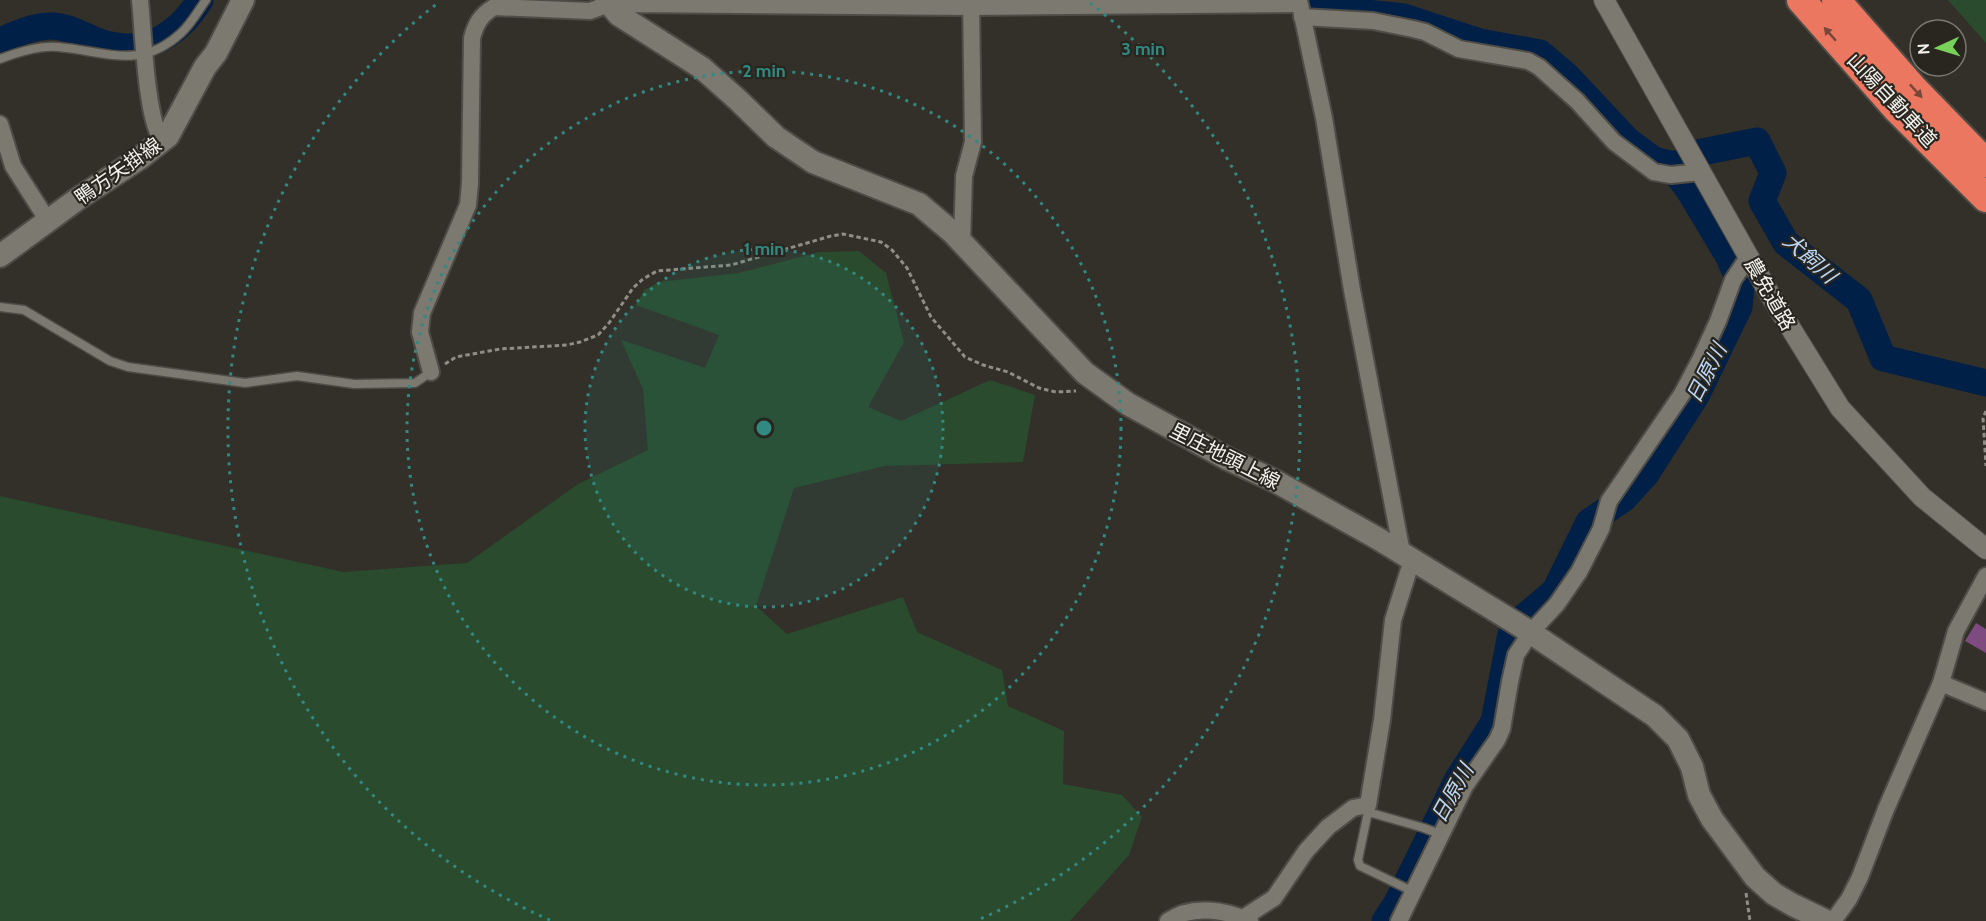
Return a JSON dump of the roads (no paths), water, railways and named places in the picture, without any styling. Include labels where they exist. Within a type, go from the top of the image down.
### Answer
[{"type":"highway","name":"山陽自動車道","points":[[1801,0],[1896,108],[1986,198]]},
{"type":"highway","name":"山陽自動車道","points":[[1836,0],[1913,88],[1986,163]]},
{"type":"main road","name":"鴨方矢掛線","points":[[0,256],[168,136],[205,67],[216,53],[243,0]]},
{"type":"main road","name":"里庄地頭上線","points":[[611,6],[702,68],[776,137],[813,162],[919,204],[962,242],[1085,373],[1128,404],[1209,449],[1275,481],[1407,556],[1522,627],[1655,716],[1678,739],[1692,767],[1699,795],[1712,819],[1755,877],[1774,894],[1793,906],[1826,921]]},
{"type":"street","points":[[140,0],[152,111],[159,137],[163,141]]},
{"type":"street","name":"農免道路","points":[[1604,0],[1745,260],[1775,303],[1840,408],[1922,497],[1986,549]]},
{"type":"street","points":[[431,372],[420,332],[422,313],[468,206],[472,38],[475,25],[484,13],[494,7],[590,11],[627,4],[971,3],[1300,7],[1413,29],[1425,32],[1459,49],[1528,61],[1577,101],[1614,142],[1654,172],[1671,175],[1694,165]]},
{"type":"street","points":[[962,242],[964,176],[973,142],[971,3]]},
{"type":"street","points":[[1168,921],[1179,914],[1202,911],[1239,918],[1274,898],[1306,851],[1328,827],[1353,808],[1368,808],[1382,720],[1393,620],[1407,556],[1352,290],[1324,118],[1300,7]]},
{"type":"street","points":[[0,124],[13,165],[48,221]]},
{"type":"street","points":[[1399,921],[1407,889],[1433,832],[1497,740],[1502,729],[1522,627],[1557,604],[1579,572],[1601,529],[1609,501],[1682,394],[1714,331],[1733,280],[1745,260]]},
{"type":"street","points":[[1833,921],[1849,899],[1860,877],[1886,809],[1941,683],[1956,632],[1986,576]]},
{"type":"street","points":[[1941,683],[1986,702]]},
{"type":"lane","points":[[0,59],[36,48],[57,46],[113,56],[144,49],[156,51],[182,33],[206,0]]},
{"type":"lane","points":[[0,307],[24,310],[110,361],[128,367],[245,383],[297,376],[354,384],[415,383],[431,372]]},
{"type":"lane","points":[[1407,889],[1359,866],[1358,860],[1368,808],[1433,832]]},
{"type":"waterway","points":[[0,41],[30,29],[57,26],[106,44],[135,47],[161,39],[172,32],[192,12],[200,0]]},
{"type":"waterway","name":"日原川","points":[[1307,0],[1320,8],[1404,17],[1480,42],[1540,53],[1567,76],[1627,140],[1654,160],[1669,164],[1689,190],[1729,257],[1741,285],[1739,307],[1697,394],[1646,474],[1623,499],[1589,522],[1555,591],[1516,624],[1511,634],[1494,722],[1458,779],[1397,903],[1385,921]]},
{"type":"waterway","name":"犬飼川","points":[[1669,164],[1684,164],[1702,152],[1757,141],[1773,173],[1762,201],[1786,243],[1859,300],[1883,358],[1986,383]]}]
